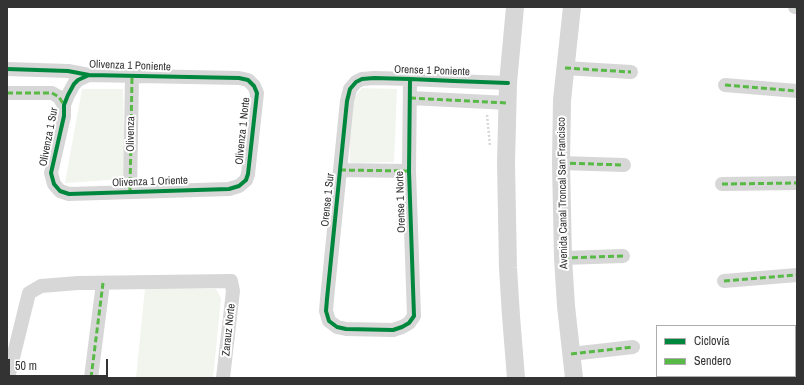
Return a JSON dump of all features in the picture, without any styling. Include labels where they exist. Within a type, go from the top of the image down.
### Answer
[{"type":"street","points":[[515,7],[508,83],[506,171],[510,316],[516,378]]},
{"type":"street","name":"Avenida Canal Troncal San Francisco","points":[[572,7],[562,100],[561,163],[563,258],[574,378]]},
{"type":"street","points":[[565,68],[631,72]]},
{"type":"street","name":"Olivenza 1 Poniente","points":[[7,69],[68,71],[89,75],[244,78],[251,82]]},
{"type":"street","name":"Olivenza 1 Sur","points":[[56,188],[52,181],[51,173],[64,116],[64,105],[74,84],[78,80],[89,75]]},
{"type":"street","name":"Olivenza","points":[[130,192],[132,76]]},
{"type":"street","name":"Orense 1 Poniente","points":[[356,82],[362,78],[508,83]]},
{"type":"street","name":"Orense 1 Norte","points":[[409,323],[414,316],[415,307],[409,171],[410,79]]},
{"type":"street","name":"Olivenza 1 Norte","points":[[243,182],[248,174],[257,93],[251,82]]},
{"type":"street","name":"Orense 1 Sur","points":[[356,82],[350,89],[347,102],[326,311],[329,321],[337,328],[392,330],[409,323]]},
{"type":"street","points":[[725,85],[797,90]]},
{"type":"street","name":"Olivenza 1 Sur","points":[[7,93],[52,93],[59,97],[64,105]]},
{"type":"street","points":[[410,98],[508,103]]},
{"type":"street","points":[[561,163],[624,165]]},
{"type":"street","points":[[340,170],[409,171]]},
{"type":"street","name":"Olivenza 1 Oriente","points":[[56,188],[69,194],[232,189],[239,186],[243,182]]},
{"type":"street","points":[[722,184],[797,183]]},
{"type":"street","points":[[563,258],[622,256]]},
{"type":"street","points":[[724,281],[797,276]]},
{"type":"street","name":"Zarauz Norte","points":[[103,283],[231,281],[233,291],[223,378]]},
{"type":"street","points":[[8,378],[29,293],[41,286],[103,283],[91,378]]},
{"type":"street","points":[[571,354],[633,347]]},
{"type":"shaded area","points":[[362,88],[397,89],[394,162],[350,163],[352,109],[355,96]]},
{"type":"shaded area","points":[[82,89],[123,89],[125,179],[65,183]]},
{"type":"shaded area","points":[[145,288],[216,289],[221,298],[213,378],[136,378]]},
{"type":"marked path","points":[[565,68],[631,72]]},
{"type":"marked path","points":[[130,192],[132,76]]},
{"type":"marked path","points":[[725,85],[797,91]]},
{"type":"marked path","points":[[7,93],[52,93],[59,97],[64,105]]},
{"type":"marked path","points":[[410,98],[508,103]]},
{"type":"marked path","points":[[561,163],[624,165]]},
{"type":"marked path","points":[[340,170],[409,171]]},
{"type":"marked path","points":[[722,184],[797,183]]},
{"type":"marked path","points":[[563,258],[623,256]]},
{"type":"marked path","points":[[724,281],[797,275]]},
{"type":"marked path","points":[[91,378],[103,283]]},
{"type":"marked path","points":[[571,354],[633,347]]},
{"type":"cycle path","points":[[7,69],[68,71],[89,75],[239,78],[248,80],[254,86],[257,93],[248,174],[246,180],[239,186],[229,189],[69,194],[60,191],[54,184],[51,173],[64,116],[64,105],[74,84],[78,80],[89,75]]},
{"type":"cycle path","points":[[410,79],[409,171],[414,316],[409,323],[393,330],[346,329],[337,327],[329,321],[326,311],[347,101],[350,89],[356,82],[362,79],[374,78],[410,79],[508,83]]}]
